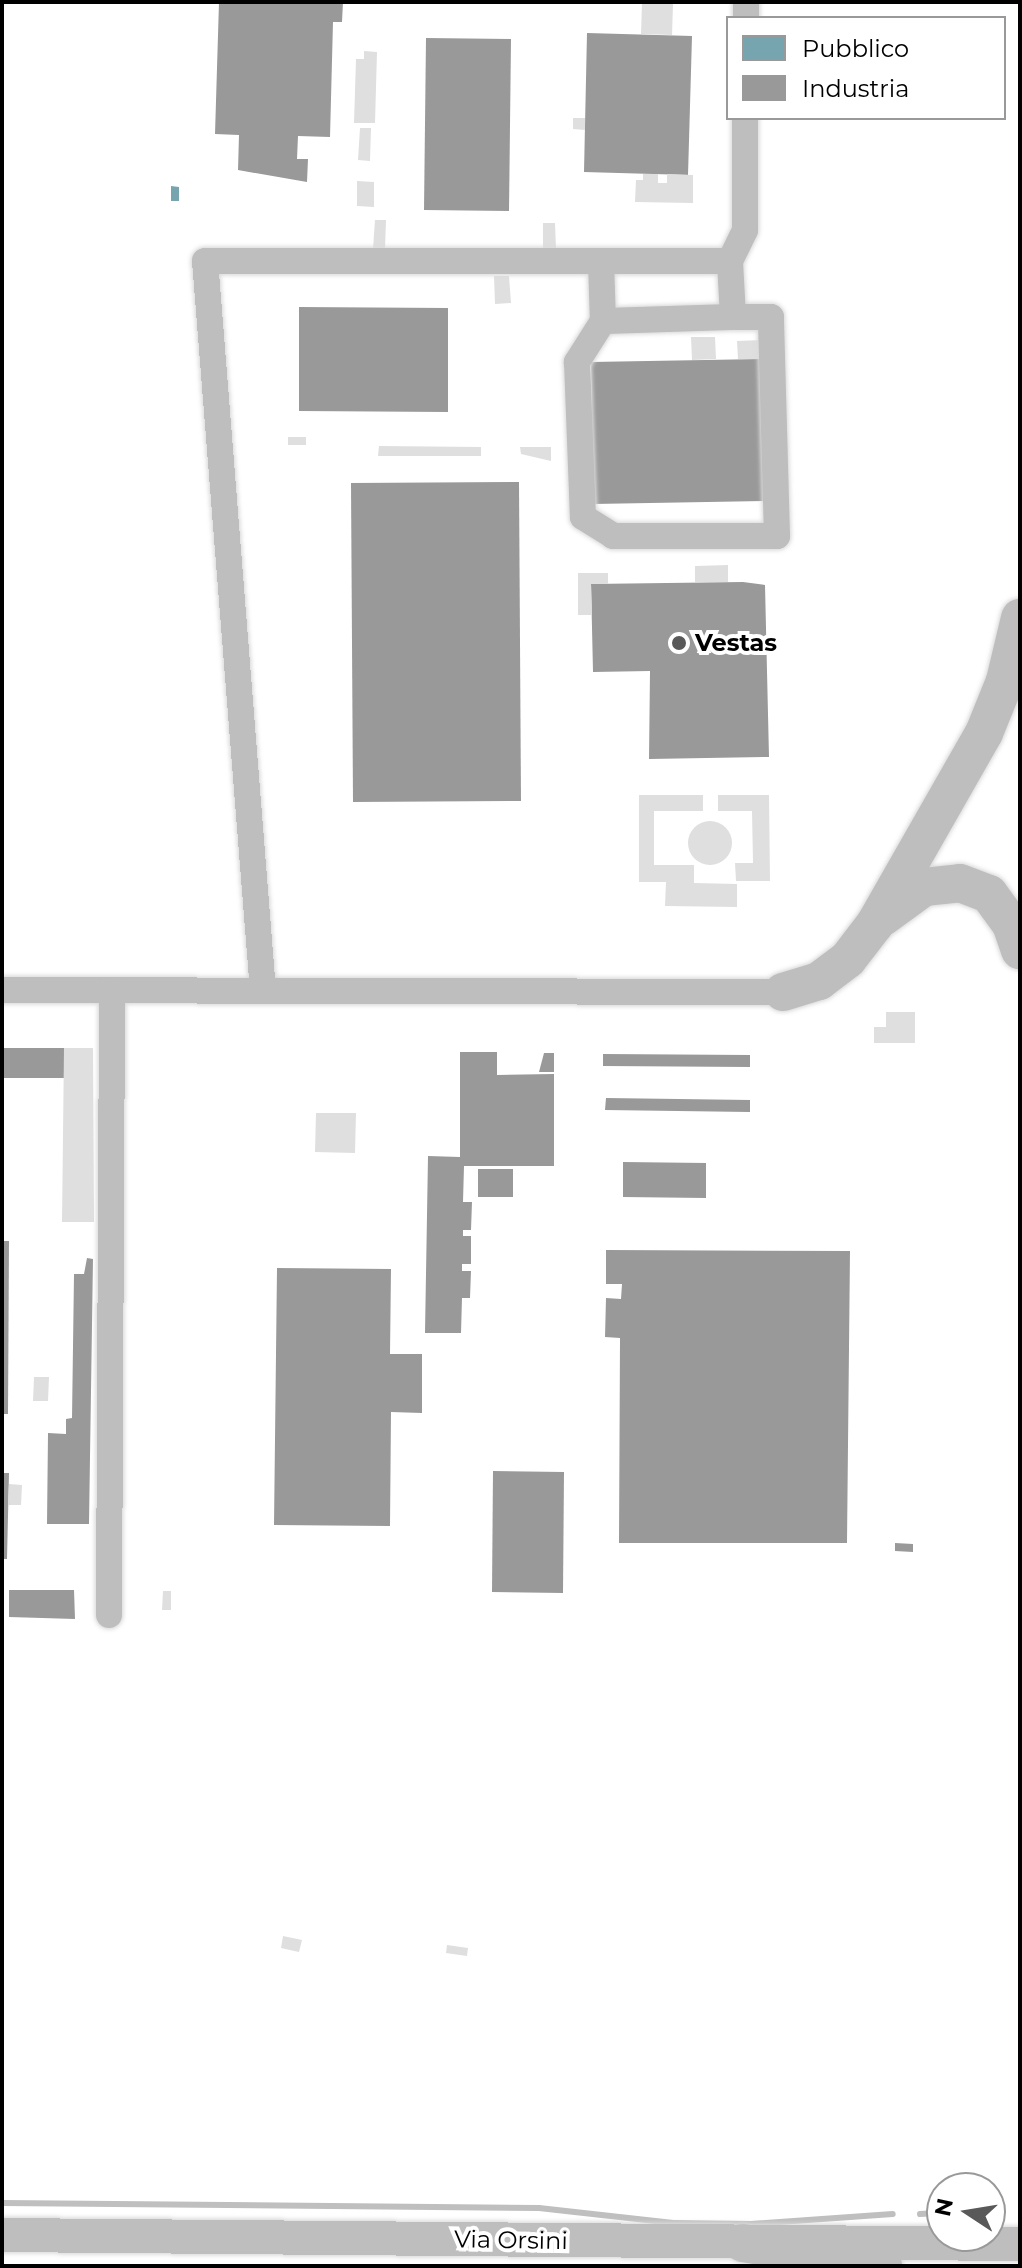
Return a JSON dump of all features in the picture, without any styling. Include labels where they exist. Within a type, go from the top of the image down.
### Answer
[{"type":"highway","points":[[783,992],[829,974],[848,959],[875,924],[984,733],[1005,681],[1020,618]]},
{"type":"highway","points":[[875,924],[924,887],[960,883],[989,894],[1011,924],[1020,950]]},
{"type":"highway","points":[[743,2243],[883,2266]]},
{"type":"main road","name":"Via Orsini","points":[[2,2235],[1020,2244]]},
{"type":"street","points":[[733,317],[730,261],[745,230],[745,120]]},
{"type":"street","points":[[263,991],[205,261],[730,261]]},
{"type":"street","points":[[601,262],[603,321],[577,362],[583,517],[613,536],[777,536],[771,317],[603,321]]},
{"type":"street","points":[[2,990],[783,992]]},
{"type":"street","points":[[109,1615],[112,990]]},
{"type":"building: Pubblico","points":[[171,186],[179,187],[179,201],[171,201]]},
{"type":"building: Industria","points":[[219,2],[343,2],[342,22],[333,22],[330,137],[298,136],[297,159],[308,159],[307,182],[238,170],[239,135],[215,134]]},
{"type":"building: Industria","points":[[587,33],[692,36],[688,175],[584,172]]},
{"type":"building: Industria","points":[[426,38],[511,39],[509,211],[424,210]]},
{"type":"building: Industria","points":[[299,307],[448,308],[448,412],[299,411]]},
{"type":"building: Industria","points":[[762,359],[765,501],[593,504],[591,362]]},
{"type":"building: Industria","points":[[519,482],[521,801],[353,802],[351,483]]},
{"type":"building: Industria","name":"Vestas","points":[[743,582],[765,585],[769,757],[649,759],[650,671],[593,672],[591,584]]},
{"type":"building: Industria","points":[[2,1048],[64,1048],[65,1078],[2,1078]]},
{"type":"building: Industria","points":[[460,1052],[497,1052],[497,1075],[554,1074],[554,1166],[464,1166],[463,1202],[472,1202],[471,1230],[463,1230],[463,1236],[471,1236],[471,1264],[462,1264],[462,1271],[471,1271],[470,1298],[462,1298],[461,1333],[425,1333],[428,1156],[460,1157]]},
{"type":"building: Industria","points":[[544,1053],[554,1053],[554,1072],[539,1072]]},
{"type":"building: Industria","points":[[603,1054],[750,1055],[750,1067],[603,1066]]},
{"type":"building: Industria","points":[[606,1098],[750,1100],[750,1112],[605,1110]]},
{"type":"building: Industria","points":[[623,1162],[706,1163],[706,1198],[623,1197]]},
{"type":"building: Industria","points":[[478,1169],[513,1169],[513,1197],[478,1197]]},
{"type":"building: Industria","points":[[2,1241],[9,1241],[8,1414],[2,1414]]},
{"type":"building: Industria","points":[[606,1250],[850,1251],[847,1543],[619,1543],[620,1338],[605,1337],[606,1298],[621,1299],[622,1284],[606,1284]]},
{"type":"building: Industria","points":[[87,1258],[93,1259],[89,1524],[47,1524],[48,1433],[66,1434],[66,1419],[72,1418],[74,1274],[84,1274]]},
{"type":"building: Industria","points":[[277,1268],[391,1269],[390,1354],[422,1354],[422,1413],[391,1412],[390,1526],[274,1525]]},
{"type":"building: Industria","points":[[493,1471],[564,1472],[563,1593],[492,1592]]},
{"type":"building: Industria","points":[[2,1473],[9,1473],[7,1559],[2,1559]]},
{"type":"building: Industria","points":[[895,1543],[913,1544],[913,1552],[895,1551]]},
{"type":"building: Industria","points":[[9,1590],[74,1590],[75,1619],[9,1617]]},
{"type":"building: Altro","points":[[642,3],[673,4],[672,35],[641,34]]},
{"type":"building: Altro","points":[[364,51],[377,52],[375,123],[354,123],[356,59],[364,59]]},
{"type":"building: Altro","points":[[573,118],[585,118],[585,130],[573,129]]},
{"type":"building: Altro","points":[[360,128],[371,128],[370,161],[358,160]]},
{"type":"building: Altro","points":[[643,174],[658,174],[658,183],[667,183],[667,174],[693,175],[693,203],[635,202],[636,180],[643,180]]},
{"type":"building: Altro","points":[[357,181],[374,182],[374,207],[357,206]]},
{"type":"building: Altro","points":[[375,220],[386,220],[385,249],[373,249]]},
{"type":"building: Altro","points":[[543,223],[555,223],[556,249],[543,249]]},
{"type":"building: Altro","points":[[494,276],[509,276],[511,303],[495,304]]},
{"type":"building: Altro","points":[[691,337],[715,337],[716,359],[692,360]]},
{"type":"building: Altro","points":[[762,340],[762,359],[738,359],[737,341]]},
{"type":"building: Altro","points":[[288,437],[306,437],[306,445],[288,445]]},
{"type":"building: Altro","points":[[379,446],[481,447],[481,456],[378,456]]},
{"type":"building: Altro","points":[[520,447],[551,447],[551,461],[521,454]]},
{"type":"building: Altro","points":[[728,565],[728,582],[695,582],[695,566]]},
{"type":"building: Altro","points":[[578,573],[608,573],[608,584],[591,584],[592,615],[578,615]]},
{"type":"building: Altro","points":[[639,795],[703,795],[703,811],[654,811],[654,865],[694,865],[694,883],[737,884],[737,907],[665,906],[666,882],[639,882]]},
{"type":"building: Altro","points":[[718,795],[769,795],[770,881],[736,881],[735,863],[753,863],[752,811],[718,811]]},
{"type":"building: Altro","points":[[710,821],[725,828],[732,843],[725,858],[710,865],[695,858],[688,843],[695,828]]},
{"type":"building: Altro","points":[[886,1012],[915,1012],[915,1043],[874,1043],[874,1027],[886,1027]]},
{"type":"building: Altro","points":[[64,1048],[93,1048],[94,1222],[62,1222]]},
{"type":"building: Altro","points":[[316,1113],[356,1113],[355,1153],[315,1152]]},
{"type":"building: Altro","points":[[34,1377],[49,1377],[48,1401],[33,1401]]},
{"type":"building: Altro","points":[[9,1484],[22,1485],[21,1505],[8,1505]]},
{"type":"building: Altro","points":[[163,1591],[171,1591],[171,1610],[162,1610]]},
{"type":"building: Altro","points":[[283,1936],[302,1940],[299,1952],[281,1948]]},
{"type":"building: Altro","points":[[447,1945],[468,1948],[467,1956],[446,1953]]},
{"type":"waterway","points":[[2,2203],[539,2208],[673,2223],[751,2224],[893,2214]]},
{"type":"waterway","points":[[920,2214],[926,2214]]},
{"type":"place","name":"Vestas","points":[[679,643]]}]
